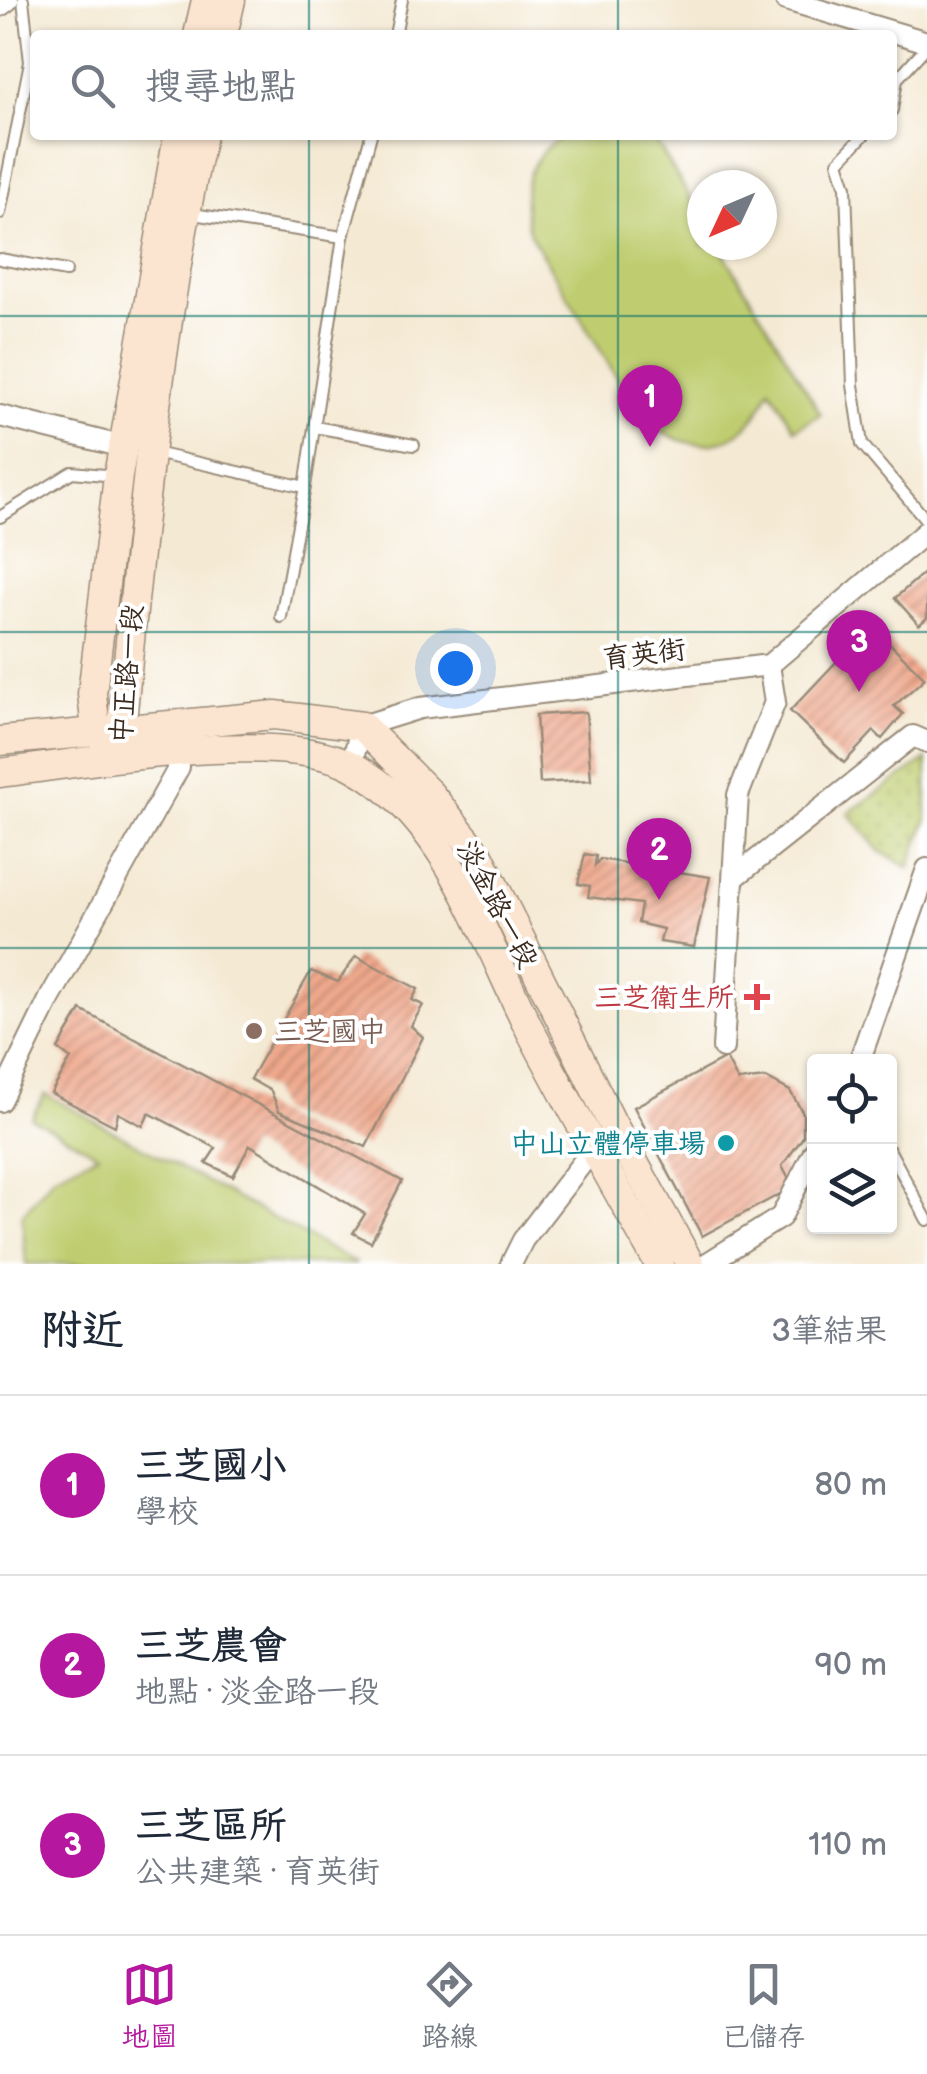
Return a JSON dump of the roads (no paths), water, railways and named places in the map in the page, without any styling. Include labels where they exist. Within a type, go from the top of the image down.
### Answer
[{"type":"street","points":[[0,6],[8,0]]},
{"type":"street","points":[[199,30],[206,0]]},
{"type":"street","points":[[225,30],[231,0]]},
{"type":"street","points":[[786,0],[882,30]]},
{"type":"street","points":[[897,35],[927,44]]},
{"type":"street","name":"中正路一段","points":[[109,729],[136,449],[177,140]]},
{"type":"street","name":"中正路一段","points":[[118,760],[92,694],[118,476],[136,449],[201,140]]},
{"type":"street","points":[[0,416],[136,449]]},
{"type":"street","points":[[723,1048],[738,794],[775,702],[770,665],[927,531]]},
{"type":"street","name":"育英街","points":[[362,726],[420,708],[770,665]]},
{"type":"street","points":[[0,741],[276,714],[362,726],[351,765]]},
{"type":"street","points":[[0,1101],[50,998],[179,767],[176,722]]},
{"type":"street","name":"淡金路一段","points":[[362,726],[430,794],[478,855],[611,1121],[690,1264]]},
{"type":"street","points":[[735,877],[922,734]]},
{"type":"street","name":"淡金路一段","points":[[0,773],[176,753],[274,747],[351,765],[405,808],[454,870],[492,958],[594,1152],[659,1264]]},
{"type":"street","points":[[862,1054],[927,868]]},
{"type":"street","points":[[492,958],[512,926]]},
{"type":"street","points":[[510,1264],[523,1240],[594,1152],[611,1121]]},
{"type":"street","points":[[706,1264],[781,1217],[807,1166]]},
{"type":"lane","points":[[0,213],[30,62],[23,0]]},
{"type":"lane","points":[[396,30],[402,0]]},
{"type":"lane","points":[[897,80],[927,44]]},
{"type":"lane","points":[[281,617],[306,487],[343,237],[370,140]]},
{"type":"lane","points":[[859,140],[838,162],[846,187],[853,385],[862,444],[927,521]]},
{"type":"lane","points":[[185,212],[343,237]]},
{"type":"lane","points":[[0,258],[66,271]]},
{"type":"lane","points":[[315,426],[414,446]]},
{"type":"lane","points":[[136,449],[306,487]]},
{"type":"lane","points":[[0,517],[72,472],[118,476]]},
{"type":"lane","points":[[897,1164],[927,1220]]},
{"type":"place","name":"三芝國小","points":[[650,447]]},
{"type":"place","name":"三芝區所","points":[[859,692]]},
{"type":"place","name":"三芝農會","points":[[659,900]]},
{"type":"place","name":"三芝衛生所","points":[[757,997]]},
{"type":"place","name":"三芝國中","points":[[254,1031]]},
{"type":"place","name":"中山立體停車場","points":[[726,1143]]}]
